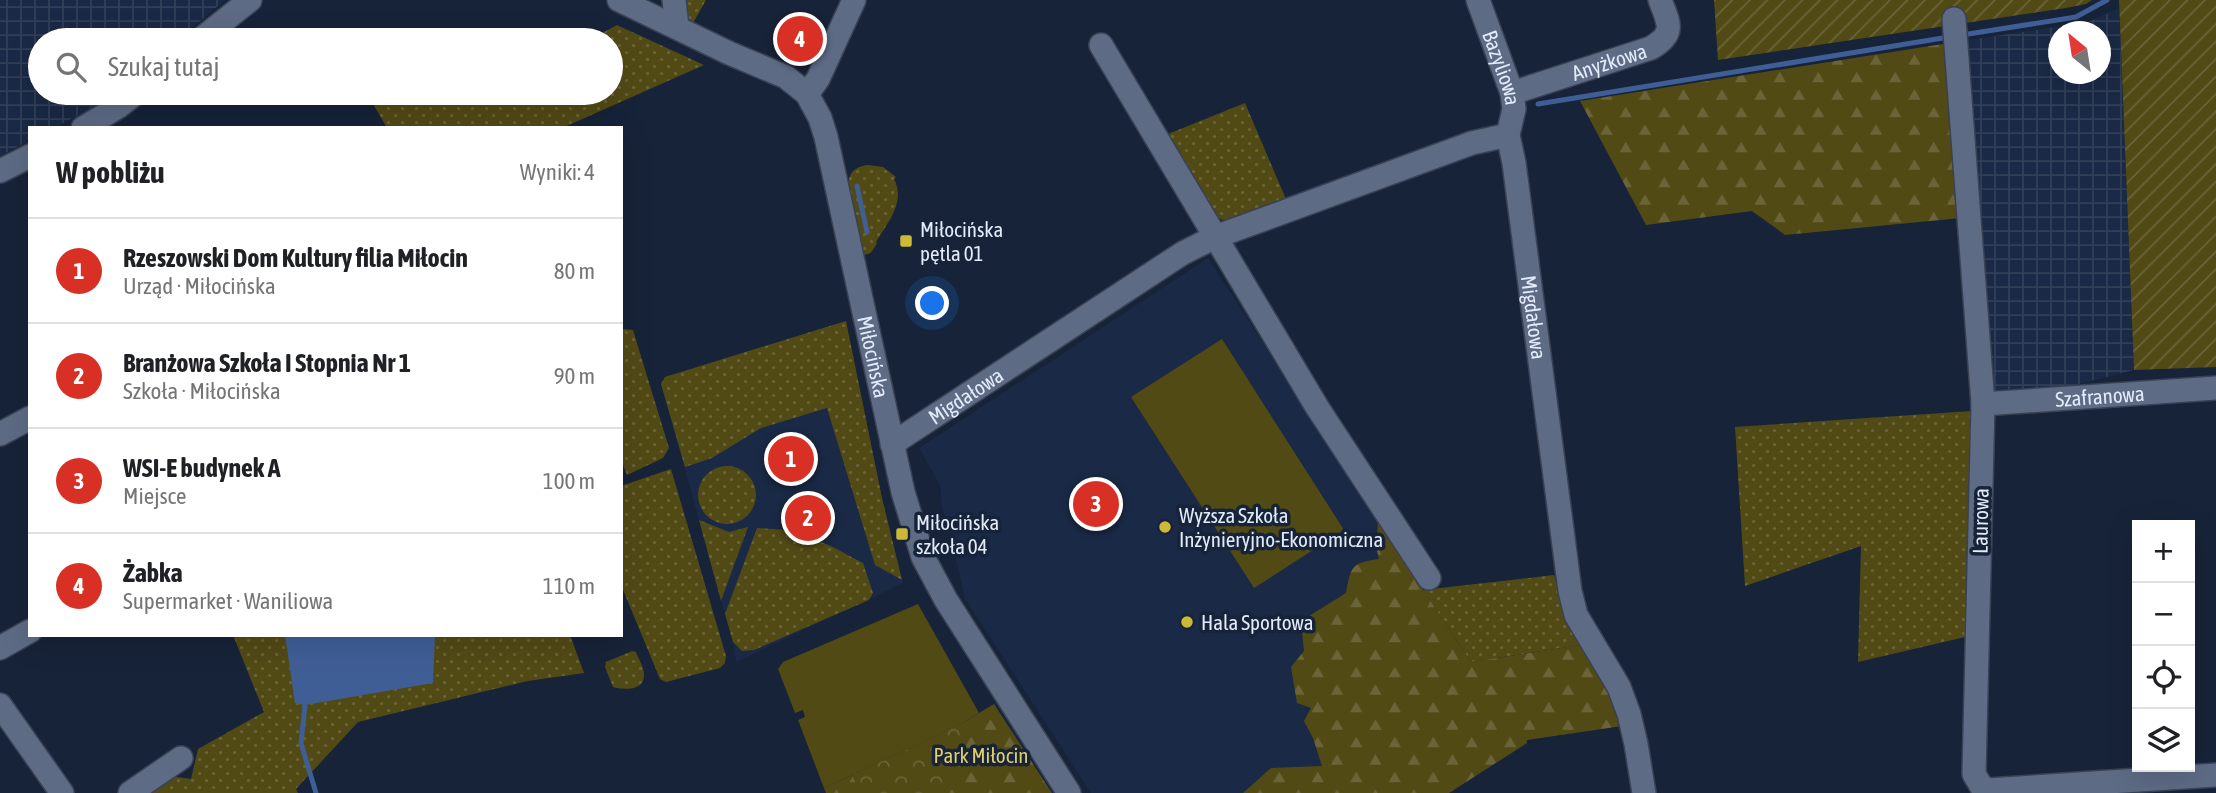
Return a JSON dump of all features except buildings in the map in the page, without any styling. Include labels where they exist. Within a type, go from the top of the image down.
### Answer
[{"type":"street","points":[[215,28],[250,0]]},
{"type":"street","name":"Miłocińska","points":[[619,0],[786,77],[807,94],[820,118],[826,137],[892,444],[915,534],[933,578],[1069,793]]},
{"type":"street","points":[[674,0],[677,27]]},
{"type":"street","points":[[807,94],[818,79],[854,0]]},
{"type":"street","name":"Bazyliowa","points":[[1478,0],[1512,93],[1514,109],[1508,135]]},
{"type":"street","name":"Anyżkowa","points":[[1512,93],[1651,48],[1664,40],[1668,33],[1668,22],[1660,0]]},
{"type":"street","name":"Laurowa","points":[[1954,19],[1983,404],[1974,774],[1977,781],[1988,790],[2216,775]]},
{"type":"street","points":[[1101,46],[1317,407],[1429,578]]},
{"type":"street","points":[[86,126],[121,105]]},
{"type":"street","name":"Migdałowa","points":[[892,444],[1183,253],[1215,237],[1472,143],[1508,135],[1514,163],[1570,591],[1576,615],[1619,687],[1629,714],[1644,793]]},
{"type":"street","points":[[0,171],[28,157]]},
{"type":"street","name":"Szafranowa","points":[[1983,404],[2216,388]]},
{"type":"street","points":[[0,434],[28,419]]},
{"type":"street","points":[[0,648],[28,632]]},
{"type":"street","points":[[0,705],[62,793]]},
{"type":"street","points":[[130,793],[181,758]]},
{"type":"shaded area","points":[[0,0],[225,0],[192,28],[28,28],[28,105],[98,105],[58,126],[28,126],[28,141],[0,156]]},
{"type":"shaded area","points":[[2119,8],[2134,370],[1972,411],[1949,43],[2048,28],[2048,84],[2111,84],[2111,21],[2090,21]]},
{"type":"shaded area","name":"Wyższa Szkoła Inżynieryjno-Ekonomiczna","points":[[1208,258],[1470,662],[1622,726],[1527,740],[1527,743],[1449,793],[1091,793],[965,599],[950,531],[942,508],[940,485],[919,448]]},
{"type":"shaded area","points":[[846,321],[882,498],[903,583],[736,662],[733,642],[661,384],[665,377]]},
{"type":"green space","points":[[682,0],[706,0],[692,25],[687,22]]},
{"type":"green space","points":[[1714,0],[2092,0],[2066,8],[1718,60]]},
{"type":"green space","points":[[2119,0],[2216,0],[2216,367],[2134,370]]},
{"type":"green space","points":[[617,25],[704,65],[623,101],[623,28],[611,28]]},
{"type":"green space","points":[[1949,43],[1961,218],[1785,235],[1752,211],[1646,225],[1580,101]]},
{"type":"green space","points":[[1245,103],[1288,204],[1231,224],[1217,217],[1168,134]]},
{"type":"green space","points":[[374,105],[614,105],[567,126],[386,126]]},
{"type":"green space","points":[[868,165],[883,167],[896,177],[894,179],[898,196],[894,212],[876,246],[868,254],[862,254],[852,215],[848,183],[853,171]]},
{"type":"green space","points":[[846,321],[882,498],[902,580],[875,565],[827,408],[761,428],[712,458],[685,467],[661,384],[665,377]]},
{"type":"green space","points":[[623,329],[633,330],[669,448],[663,458],[627,475],[623,465]]},
{"type":"green space","points":[[1222,339],[1344,530],[1254,588],[1131,397]]},
{"type":"green space","points":[[1972,411],[1965,637],[1858,662],[1861,546],[1745,586],[1735,427]]},
{"type":"green space","points":[[721,466],[733,466],[748,474],[756,489],[756,501],[748,516],[733,524],[721,524],[706,516],[698,501],[698,489],[706,474]]},
{"type":"green space","points":[[671,469],[726,656],[725,663],[720,668],[666,682],[660,679],[623,590],[623,485]]},
{"type":"green space","points":[[699,520],[729,532],[748,527],[721,601]]},
{"type":"green space","points":[[1378,522],[1471,662],[1581,645],[1603,675],[1622,726],[1527,740],[1527,743],[1449,793],[1243,793],[1271,768],[1322,766],[1304,721],[1311,708],[1297,703],[1291,667],[1304,651],[1301,621],[1346,593],[1354,567],[1379,559],[1376,547]]},
{"type":"green space","points":[[757,528],[785,530],[788,537],[817,541],[863,563],[873,593],[869,600],[754,650],[742,651],[733,642],[725,614]]},
{"type":"green space","points":[[1554,575],[1568,618],[1581,645],[1471,662],[1423,590]]},
{"type":"green space","points":[[918,604],[979,713],[824,788],[798,720],[805,717],[803,710],[795,713],[778,669],[783,662]]},
{"type":"green space","points":[[234,637],[571,637],[584,673],[528,681],[358,722],[296,789],[298,793],[145,793],[170,776],[191,779],[198,749],[264,712]]},
{"type":"green space","points":[[632,651],[636,652],[644,671],[641,684],[633,688],[613,687],[605,667],[606,662]]},
{"type":"green space","name":"Park Miłocin","points":[[994,704],[1052,793],[826,793],[824,788],[961,724]]},
{"type":"green space","points":[[961,724],[968,738],[965,744],[977,770],[926,793],[860,793],[852,775]]},
{"type":"water","points":[[285,637],[435,637],[433,683],[305,705],[295,703]]},
{"type":"waterway","points":[[1962,35],[2076,17],[2107,0]]},
{"type":"waterway","points":[[1538,104],[1949,37]]},
{"type":"waterway","points":[[857,186],[867,232]]},
{"type":"waterway","points":[[305,705],[301,743],[316,793]]},
{"type":"place","name":"Żabka","points":[[800,39]]},
{"type":"place","name":"Miłocińska pętla 01","points":[[906,241]]},
{"type":"place","name":"Rzeszowski Dom Kultury filia Miłocin","points":[[791,459]]},
{"type":"place","name":"WSI-E budynek A","points":[[1096,504]]},
{"type":"place","name":"Branżowa Szkoła I Stopnia Nr 1","points":[[808,518]]},
{"type":"place","name":"Wyższa Szkoła Inżynieryjno-Ekonomiczna","points":[[1165,527]]},
{"type":"place","name":"Miłocińska szkoła 04","points":[[902,534]]},
{"type":"place","name":"Hala Sportowa","points":[[1187,622]]}]
